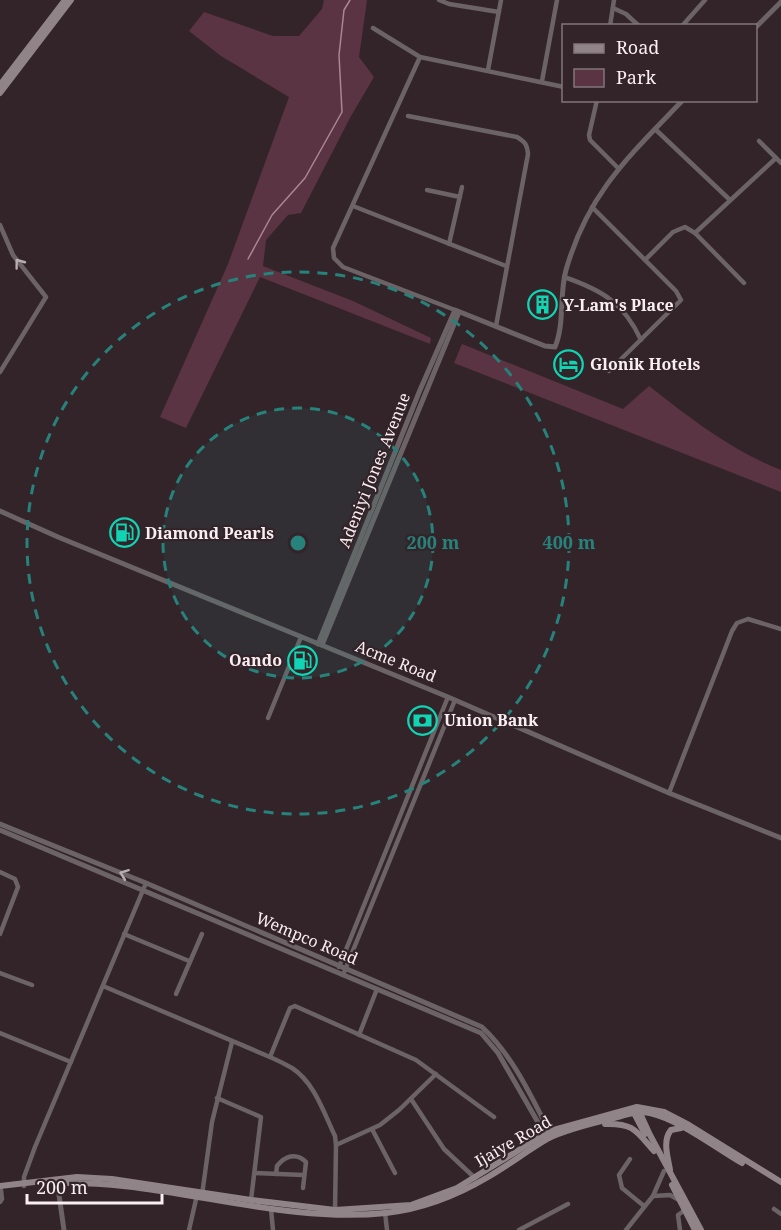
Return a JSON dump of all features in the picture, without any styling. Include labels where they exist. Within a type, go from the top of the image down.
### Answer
[{"type":"main road","points":[[1,88],[65,0]]},
{"type":"main road","points":[[1,88],[71,0]]},
{"type":"main road","points":[[636,1110],[653,1109],[688,1125],[781,1185]]},
{"type":"main road","points":[[636,1110],[668,1119],[781,1185]]},
{"type":"main road","points":[[636,1110],[664,1171],[680,1200],[701,1230]]},
{"type":"main road","points":[[636,1110],[672,1176],[695,1230]]},
{"type":"main road","name":"Ijaiye Road","points":[[385,1210],[428,1201],[476,1178],[549,1135],[636,1110]]},
{"type":"main road","name":"Ijaiye Road","points":[[0,1189],[77,1177],[112,1179],[271,1209],[335,1212],[418,1208],[454,1195],[489,1177],[549,1135],[636,1110]]},
{"type":"main road","points":[[596,1123],[626,1124],[635,1130],[654,1151]]},
{"type":"main road","points":[[672,1176],[666,1143],[668,1134],[677,1127],[684,1128]]},
{"type":"main road","name":"Ijaiye Road","points":[[199,1195],[335,1212]]},
{"type":"street","points":[[439,0],[449,4],[499,12]]},
{"type":"street","points":[[488,70],[501,0]]},
{"type":"street","points":[[542,81],[557,0]]},
{"type":"street","points":[[610,24],[614,0]]},
{"type":"street","points":[[684,24],[705,0]]},
{"type":"street","points":[[757,26],[781,2]]},
{"type":"street","points":[[613,8],[626,14],[637,24]]},
{"type":"street","points":[[373,28],[420,57],[562,86]]},
{"type":"street","points":[[420,57],[333,248],[334,258],[338,263],[544,346],[555,348],[560,333],[564,277],[580,228],[618,168],[681,102]]},
{"type":"street","points":[[597,102],[589,135],[590,140],[618,168]]},
{"type":"street","points":[[408,116],[517,137],[525,142],[528,154],[496,326]]},
{"type":"street","points":[[656,129],[730,200]]},
{"type":"street","points":[[759,141],[781,163]]},
{"type":"street","points":[[695,233],[776,158]]},
{"type":"street","points":[[449,244],[462,187]]},
{"type":"street","points":[[427,190],[460,197]]},
{"type":"street","points":[[353,206],[506,266]]},
{"type":"street","points":[[592,207],[676,291],[681,300],[609,371]]},
{"type":"street","points":[[0,225],[13,255],[46,297],[0,372]]},
{"type":"street","points":[[645,260],[679,228],[685,227],[695,233],[744,283]]},
{"type":"street","points":[[564,277],[588,286],[615,302],[630,318],[641,340]]},
{"type":"street","name":"Adeniyi Jones Avenue","points":[[320,644],[420,390],[457,311]]},
{"type":"street","name":"Acme Road","points":[[0,511],[781,838]]},
{"type":"street","points":[[669,793],[737,622],[748,618],[781,629]]},
{"type":"street","points":[[268,718],[301,637]]},
{"type":"street","points":[[341,971],[448,698]]},
{"type":"street","points":[[341,971],[455,700]]},
{"type":"street","points":[[426,753],[433,755]]},
{"type":"street","name":"Wempco Road","points":[[0,824],[146,883],[377,989],[481,1033],[498,1053],[549,1135]]},
{"type":"street","name":"Wempco Road","points":[[0,830],[482,1027],[493,1037],[513,1065],[549,1135]]},
{"type":"street","points":[[0,872],[15,879],[18,887],[0,934]]},
{"type":"street","points":[[23,1184],[34,1147],[146,883]]},
{"type":"street","points":[[124,934],[189,962]]},
{"type":"street","points":[[176,994],[202,934]]},
{"type":"street","points":[[0,973],[32,985]]},
{"type":"street","points":[[103,986],[292,1068],[309,1085],[335,1136],[335,1212]]},
{"type":"street","points":[[359,1035],[377,989]]},
{"type":"street","points":[[270,1057],[293,1005],[416,1060],[494,1117]]},
{"type":"street","points":[[0,1033],[71,1062]]},
{"type":"street","points":[[189,1230],[199,1195],[217,1098],[232,1042]]},
{"type":"street","points":[[336,1145],[372,1129],[399,1110],[436,1074]]},
{"type":"street","points":[[217,1098],[261,1117],[251,1200]]},
{"type":"street","points":[[411,1099],[444,1149],[476,1178]]},
{"type":"street","points":[[372,1129],[395,1173]]},
{"type":"street","points":[[276,1174],[277,1166],[291,1156],[298,1156],[306,1162],[303,1188]]},
{"type":"street","points":[[630,1159],[619,1175],[622,1188],[644,1206]]},
{"type":"street","points":[[626,1230],[653,1196],[664,1171]]},
{"type":"street","points":[[255,1173],[303,1175]]},
{"type":"street","points":[[57,1181],[64,1230]]},
{"type":"street","points":[[0,1189],[2,1200],[0,1202]]},
{"type":"street","points":[[653,1196],[670,1195],[680,1200]]},
{"type":"street","points":[[519,1230],[568,1204]]},
{"type":"street","points":[[271,1209],[273,1230]]},
{"type":"street","points":[[680,1230],[678,1215],[687,1209]]},
{"type":"street","points":[[774,1209],[781,1214]]},
{"type":"street","points":[[385,1210],[387,1230]]},
{"type":"green space","points":[[324,0],[367,0],[359,57],[374,77],[351,116],[301,213],[288,215],[266,240],[263,266],[353,301],[431,338],[430,344],[260,277],[186,428],[160,417],[228,264],[289,97],[221,56],[189,31],[204,12],[273,36],[299,36],[322,9]]},
{"type":"green space","points":[[462,344],[623,409],[649,386],[729,444],[781,470],[781,492],[454,363]]},
{"type":"waterway","points":[[248,259],[272,215],[305,178],[342,112],[339,55],[344,10],[350,0]]},
{"type":"place","name":"Y-Lam's Place","points":[[542,305]]},
{"type":"place","name":"Glonik Hotels","points":[[569,364]]},
{"type":"place","name":"Diamond Pearls","points":[[124,533]]},
{"type":"place","name":"Oando","points":[[303,660]]},
{"type":"place","name":"Union Bank","points":[[423,720]]}]
